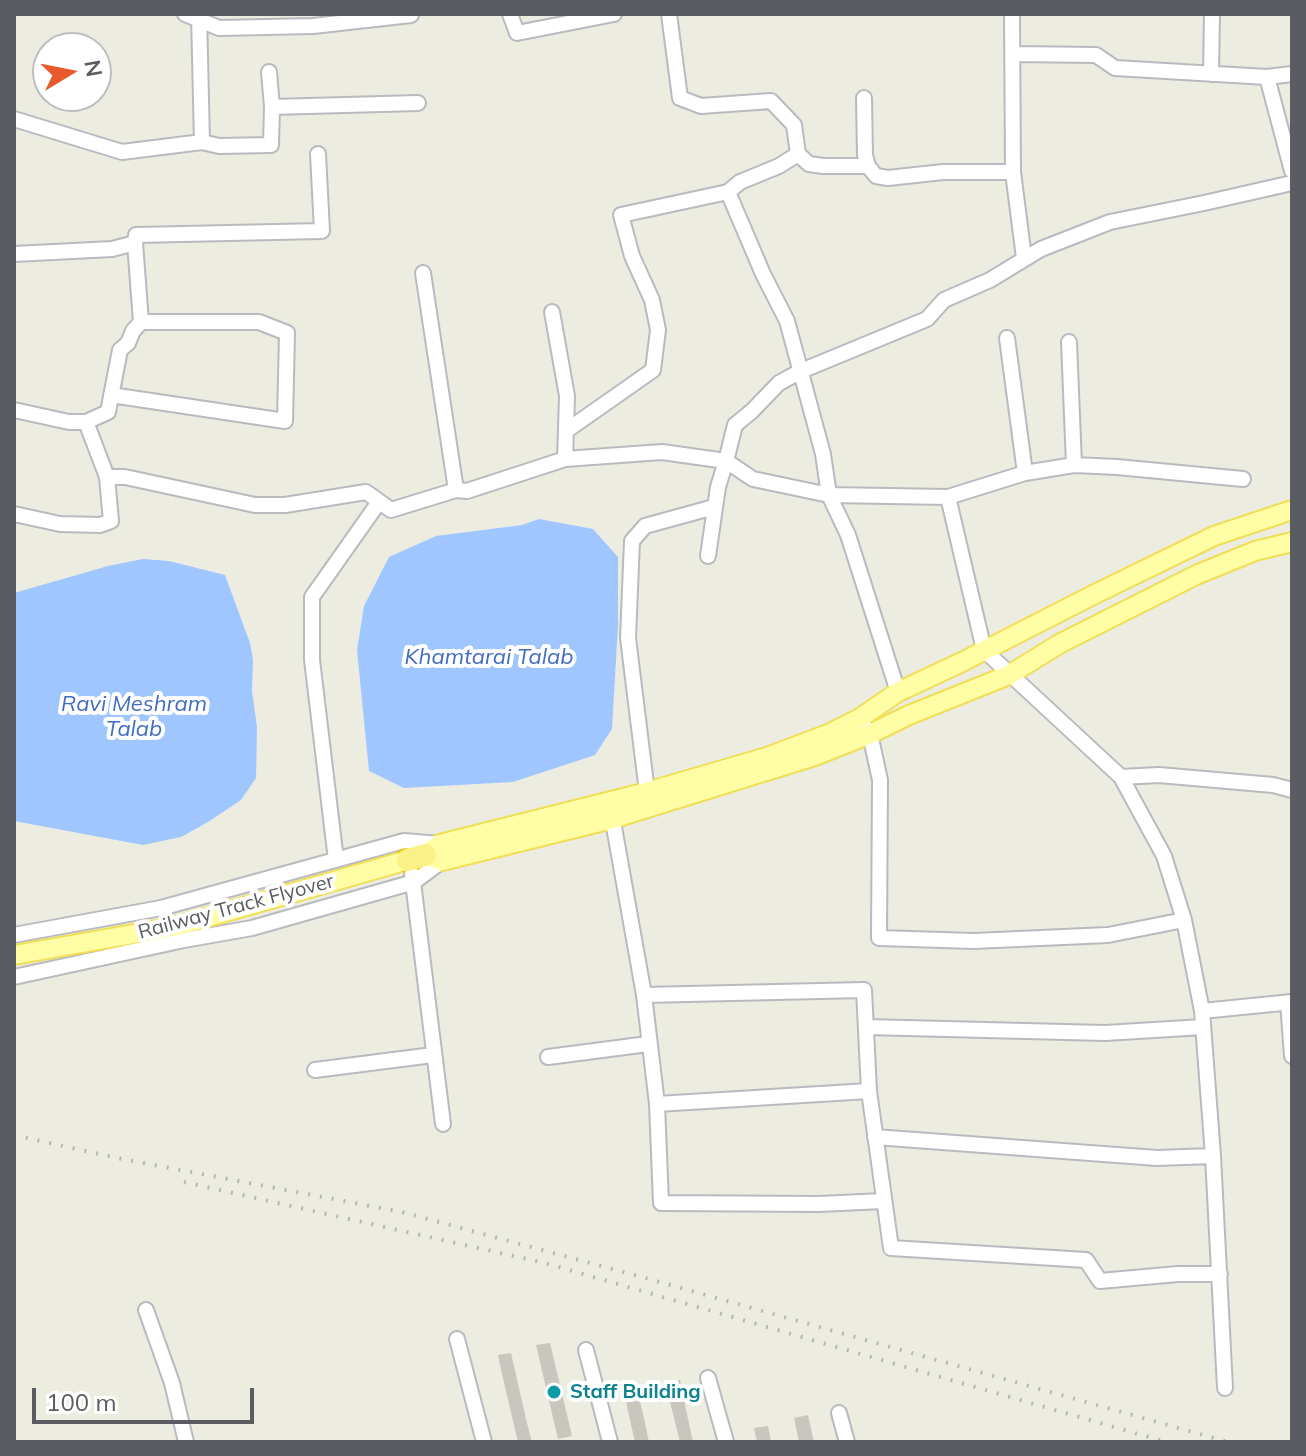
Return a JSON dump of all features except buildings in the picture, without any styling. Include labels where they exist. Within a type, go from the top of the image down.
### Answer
[{"type":"main road","points":[[611,810],[815,756],[865,726],[898,692],[1214,536],[1292,510]]},
{"type":"main road","points":[[611,810],[647,792],[767,757],[828,734],[909,715],[1009,675],[1059,644],[1196,575],[1255,551],[1292,542]]},
{"type":"main road","name":"Railway Track Flyover","points":[[14,955],[173,927],[424,852],[611,810]]},
{"type":"street","points":[[510,14],[517,33],[614,14]]},
{"type":"street","points":[[669,14],[680,98],[701,106],[771,101],[794,125],[798,154],[809,164],[868,166]]},
{"type":"street","points":[[1012,14],[1013,172],[1024,258]]},
{"type":"street","points":[[1211,74],[1212,14]]},
{"type":"street","points":[[195,15],[219,28],[313,26],[411,15]]},
{"type":"street","points":[[195,15],[202,142]]},
{"type":"street","points":[[1013,54],[1096,55],[1115,68],[1267,77],[1292,74]]},
{"type":"street","points":[[14,119],[122,152],[202,142],[219,146],[271,145],[269,72]]},
{"type":"street","points":[[1267,77],[1292,171]]},
{"type":"street","points":[[864,98],[865,155],[868,166],[876,176],[1013,172]]},
{"type":"street","points":[[272,107],[418,103]]},
{"type":"street","points":[[14,410],[69,422],[86,422],[108,412],[120,350],[141,322],[136,235],[322,231],[318,154]]},
{"type":"street","points":[[566,431],[653,370],[658,330],[652,300],[632,256],[621,215],[728,192],[740,182],[779,166],[798,154]]},
{"type":"street","points":[[708,556],[718,487],[735,425],[779,383],[927,319],[944,300],[990,280],[1041,249],[1110,222],[1292,183]]},
{"type":"street","points":[[728,192],[787,321],[823,454],[829,495],[848,535],[898,692]]},
{"type":"street","points":[[14,254],[112,249],[135,243]]},
{"type":"street","points":[[423,273],[456,490]]},
{"type":"street","points":[[552,312],[567,396],[565,459]]},
{"type":"street","points":[[111,395],[285,421],[287,333],[259,322],[141,322]]},
{"type":"street","points":[[1007,338],[1025,473]]},
{"type":"street","points":[[1069,342],[1074,465]]},
{"type":"street","points":[[14,514],[60,524],[100,525],[111,521],[107,477],[86,422]]},
{"type":"street","points":[[107,477],[125,477],[255,505],[285,505],[366,492],[391,510],[456,490],[467,491],[565,459],[662,452],[726,461],[753,479],[829,495],[948,497],[1025,473],[1074,465],[1243,479]]},
{"type":"street","points":[[948,497],[984,650],[1121,777],[1164,856],[1184,920],[1202,1011],[1225,1388]]},
{"type":"street","points":[[336,860],[312,660],[312,597],[379,502]]},
{"type":"street","points":[[647,792],[628,638],[632,541],[645,526],[714,507]]},
{"type":"street","points":[[865,726],[880,780],[879,938],[974,941],[1108,935],[1184,920]]},
{"type":"street","points":[[1121,777],[1159,775],[1273,785],[1292,790]]},
{"type":"street","points":[[611,810],[644,995],[657,1104],[661,1203],[819,1204],[883,1201]]},
{"type":"street","points":[[14,935],[161,908],[336,860],[424,852]]},
{"type":"street","points":[[424,852],[414,882],[443,1124]]},
{"type":"street","points":[[414,882],[424,852]]},
{"type":"street","points":[[14,977],[252,928],[414,882]]},
{"type":"street","points":[[644,995],[864,990],[869,1091],[891,1248],[1086,1260],[1100,1281],[1178,1274],[1220,1274]]},
{"type":"street","points":[[1202,1011],[1290,1002],[1292,1056]]},
{"type":"street","points":[[866,1027],[1105,1033],[1203,1027]]},
{"type":"street","points":[[548,1057],[648,1044]]},
{"type":"street","points":[[315,1070],[433,1055]]},
{"type":"street","points":[[657,1104],[869,1091]]},
{"type":"street","points":[[875,1137],[1157,1158],[1213,1156]]},
{"type":"street","points":[[146,1310],[172,1383],[186,1442]]},
{"type":"street","points":[[457,1339],[484,1442]]},
{"type":"street","points":[[586,1350],[610,1442]]},
{"type":"street","points":[[708,1378],[726,1442]]},
{"type":"street","points":[[839,1413],[847,1442]]},
{"type":"water","name":"Khamtarai Talab","points":[[539,519],[593,529],[618,557],[612,729],[595,755],[513,782],[404,788],[369,771],[357,650],[364,606],[389,557],[436,536],[522,525]]},
{"type":"water","name":"Ravi Meshram Talab","points":[[143,559],[169,561],[225,575],[250,643],[253,660],[256,778],[241,800],[208,822],[181,837],[143,845],[14,821],[14,593]]},
{"type":"railway","points":[[14,1135],[117,1158],[402,1212],[1228,1442]]},
{"type":"railway","points":[[184,1182],[545,1263],[1166,1442]]},
{"type":"place","name":"Staff Building","points":[[554,1392]]}]
